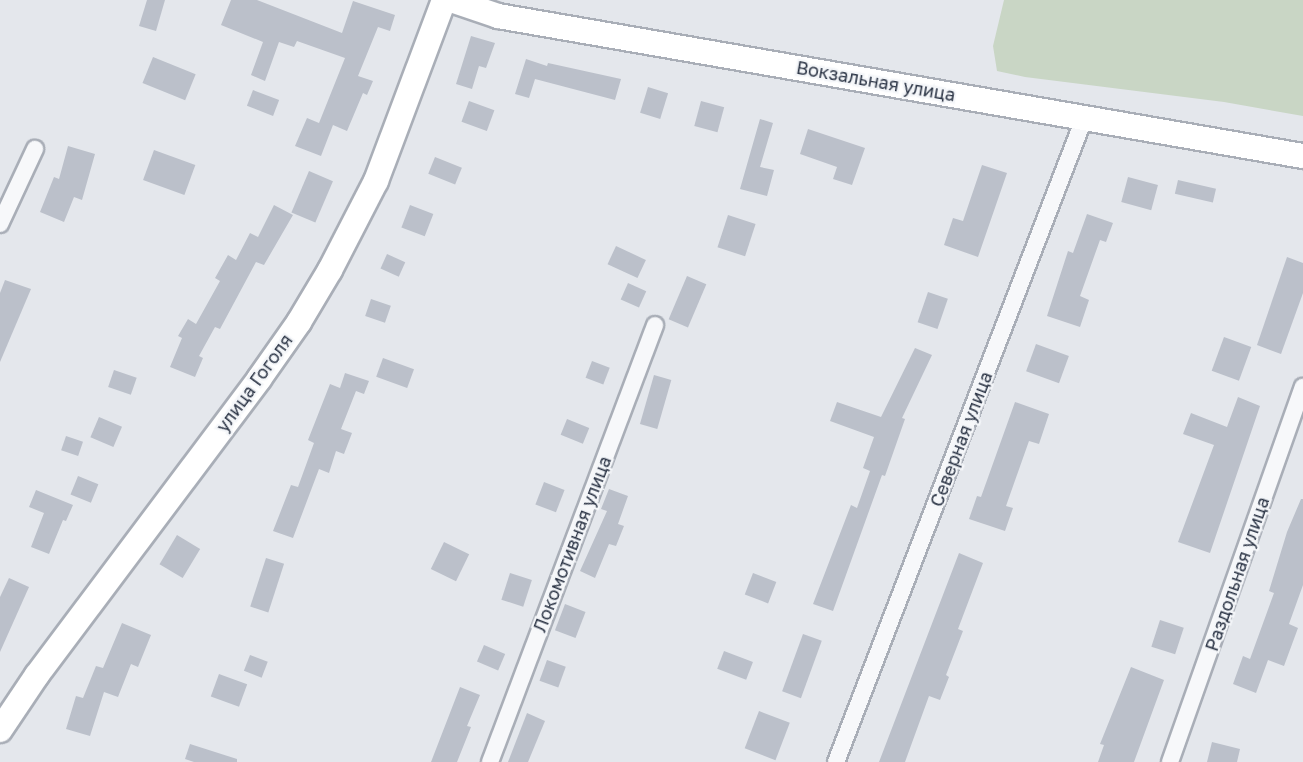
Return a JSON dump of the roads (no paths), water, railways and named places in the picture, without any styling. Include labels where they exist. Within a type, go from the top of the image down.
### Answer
[{"type":"main road","name":"улица Гоголя","points":[[0,730],[37,675],[252,388],[299,321],[330,270],[376,181],[444,0]]},
{"type":"main road","name":"Вокзальная улица","points":[[451,0],[498,16],[1086,116],[1303,156]]},
{"type":"street","name":"Северная улица","points":[[836,762],[1086,116]]},
{"type":"street","points":[[0,224],[35,149]]},
{"type":"street","name":"Локомотивная улица","points":[[490,762],[655,325]]},
{"type":"street","name":"Раздольная улица","points":[[1170,762],[1303,387]]}]
